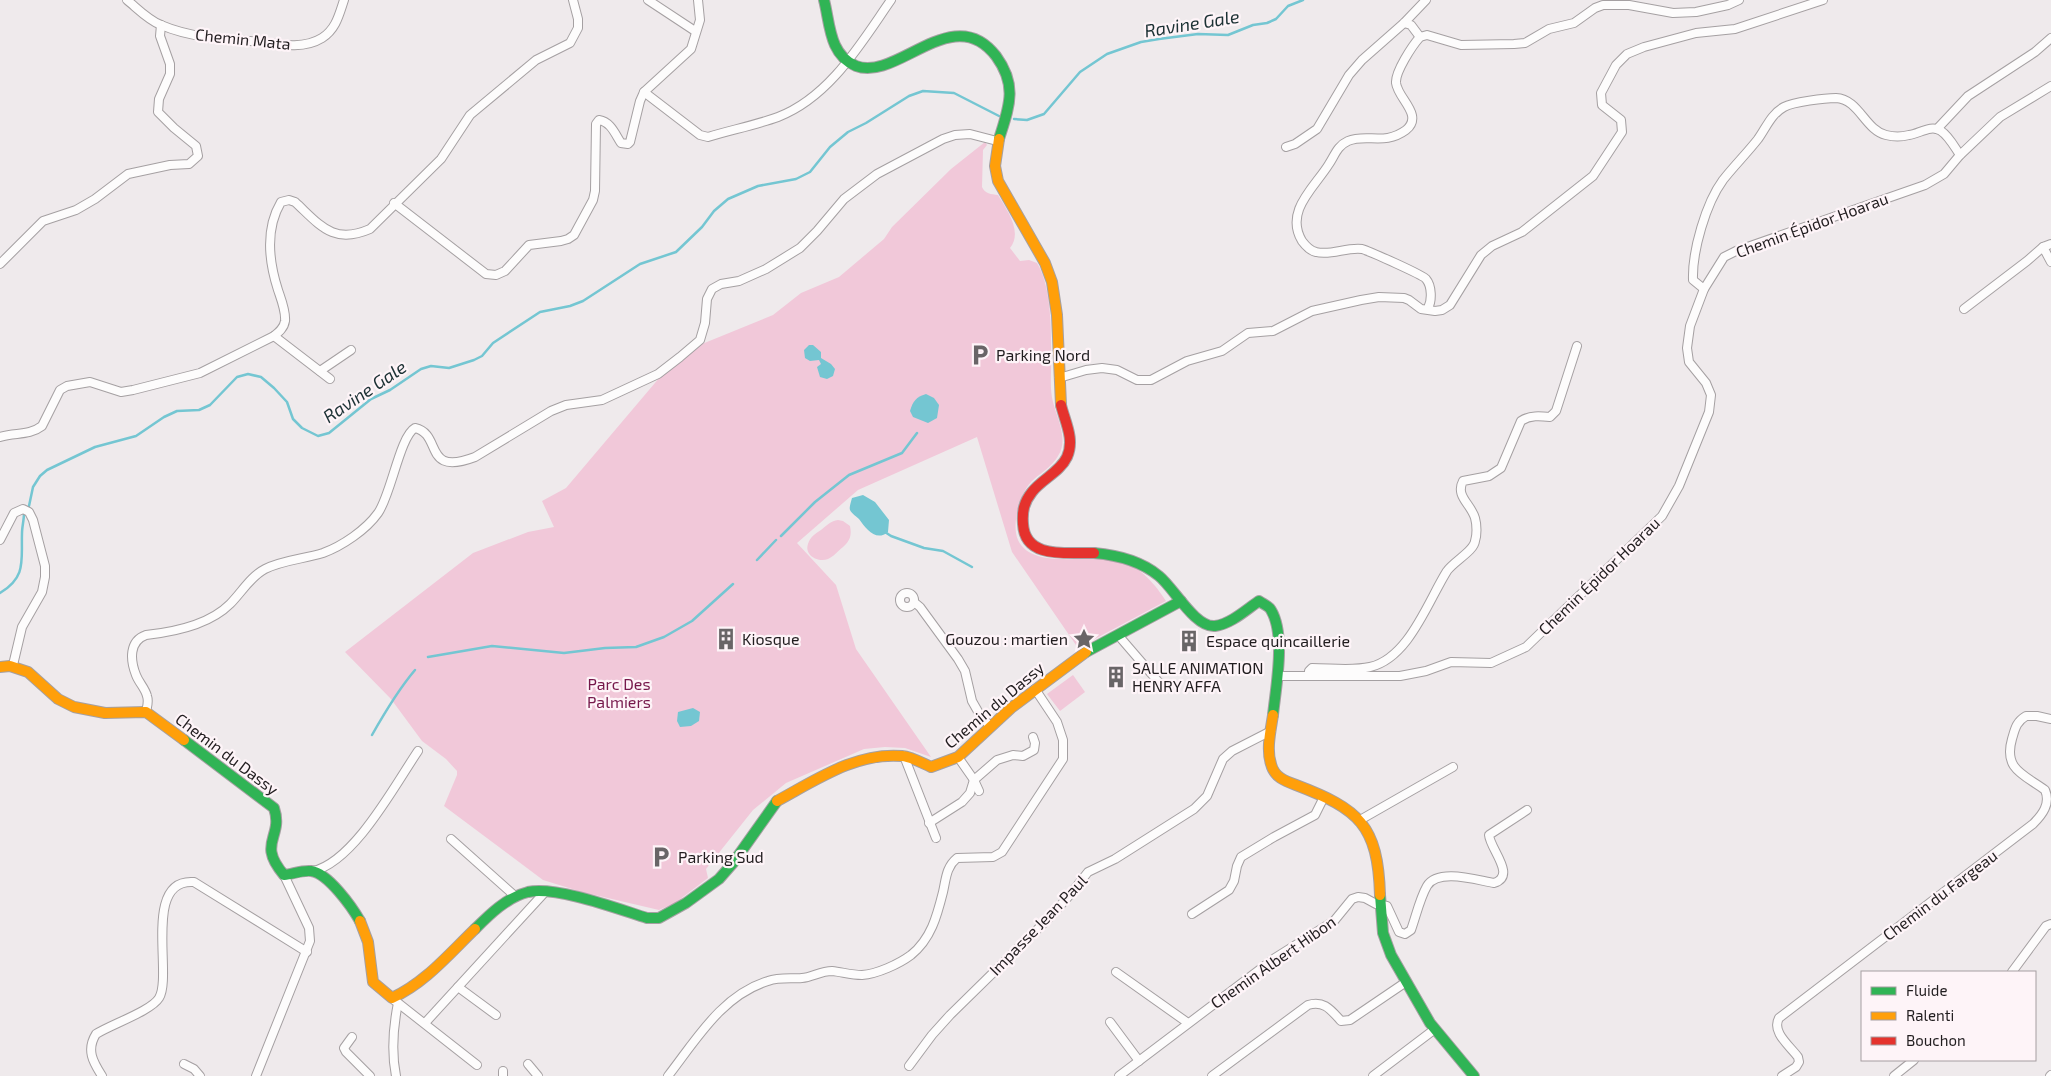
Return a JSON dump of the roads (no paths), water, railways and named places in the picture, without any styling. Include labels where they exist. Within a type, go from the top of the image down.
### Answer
[{"type":"main road","points":[[824,0],[835,47],[841,55],[860,66],[878,66],[942,34],[960,31],[975,35],[983,41],[1000,62],[1008,78],[1011,94],[994,158],[998,181],[1046,265],[1052,284],[1058,319],[1060,400],[1070,434],[1070,451],[1062,464],[1034,490],[1024,503],[1021,518],[1025,537],[1034,548],[1042,551],[1105,554],[1130,559],[1159,576],[1202,624],[1217,626],[1227,622],[1256,602],[1263,601],[1269,605],[1276,616],[1277,676],[1271,731],[1270,763],[1274,771],[1281,778],[1341,806],[1360,820],[1369,832],[1374,845],[1383,935],[1393,959],[1418,1005],[1435,1029],[1474,1076]]},
{"type":"main road","name":"Chemin du Dassy","points":[[395,1001],[447,957],[488,916],[516,897],[529,892],[556,894],[647,918],[659,918],[686,903],[719,879],[733,863],[776,802],[843,766],[872,757],[904,756],[931,767],[958,757],[990,726],[1078,657],[1181,601]]},
{"type":"main road","points":[[0,667],[18,666],[29,672],[65,704],[80,709],[132,714],[146,712]]},
{"type":"main road","name":"Chemin du Dassy","points":[[146,712],[274,808],[279,817],[270,850],[271,858],[284,875]]},
{"type":"main road","points":[[284,875],[313,871],[322,876],[347,900],[356,912],[368,939],[373,982],[395,1001]]},
{"type":"street","name":"Chemin Mata","points":[[127,0],[161,25],[190,34],[222,40],[302,44],[316,41],[328,33],[338,21],[344,0]]},
{"type":"street","points":[[0,437],[26,433],[42,426],[60,390],[67,386],[90,382],[121,392],[133,390],[200,373],[274,336],[281,330],[285,322],[285,314],[269,252],[274,219],[281,202],[289,200],[326,230],[336,235],[348,236],[370,229],[394,203],[441,159],[470,115],[536,60],[570,43],[578,28],[573,0]]},
{"type":"street","points":[[648,0],[695,31]]},
{"type":"street","points":[[394,203],[486,274],[506,271],[529,245],[561,241],[574,235],[593,200],[595,191],[596,124],[600,120],[605,121],[621,143],[628,144],[632,139],[640,101],[644,92],[691,48],[700,15],[698,0]]},
{"type":"street","points":[[644,92],[694,132],[708,137],[779,117],[811,99],[849,61],[891,0]]},
{"type":"street","points":[[1286,147],[1295,144],[1317,129],[1349,75],[1362,60],[1404,24],[1426,0]]},
{"type":"street","points":[[1428,308],[1430,304],[1430,290],[1429,284],[1424,277],[1384,257],[1361,249],[1322,253],[1312,251],[1302,241],[1297,228],[1297,219],[1302,201],[1329,165],[1339,147],[1354,139],[1379,140],[1392,137],[1407,129],[1412,113],[1400,95],[1396,82],[1400,68],[1420,37],[1427,35],[1452,44],[1461,45],[1514,44],[1530,40],[1549,30],[1574,23],[1595,8],[1603,5],[1629,6],[1673,12],[1696,12],[1728,6],[1739,0]]},
{"type":"street","points":[[1058,378],[1086,370],[1102,368],[1117,370],[1137,380],[1151,380],[1187,361],[1222,351],[1248,332],[1273,331],[1312,311],[1361,300],[1398,297],[1409,300],[1421,309],[1442,310],[1450,305],[1481,255],[1492,246],[1522,232],[1593,176],[1622,132],[1621,120],[1606,108],[1600,99],[1603,86],[1622,58],[1644,47],[1696,33],[1735,29],[1823,0]]},
{"type":"street","points":[[1404,24],[1411,25],[1420,37]]},
{"type":"street","points":[[0,264],[43,221],[76,210],[96,199],[128,174],[170,165],[189,164],[198,156],[196,146],[158,112],[159,99],[170,74],[170,64],[160,36],[161,25]]},
{"type":"street","points":[[1937,129],[1968,96],[2035,52],[2051,38]]},
{"type":"street","points":[[2048,87],[2051,96]]},
{"type":"street","name":"Chemin Épidor Hoarau","points":[[1277,676],[1400,676],[1426,671],[1451,662],[1483,663],[1498,661],[1526,647],[1662,516],[1679,486],[1709,412],[1711,395],[1706,383],[1689,362],[1687,348],[1690,326],[1704,289],[1724,257],[1736,250],[1924,185],[1944,174],[1960,155],[2000,117],[2048,87]]},
{"type":"street","points":[[1704,289],[1693,280],[1694,259],[1714,195],[1723,180],[1759,138],[1777,112],[1785,106],[1836,98],[1842,99],[1853,105],[1875,129],[1884,135],[1910,135],[1937,129],[1946,135],[1960,155]]},
{"type":"street","points":[[146,712],[148,699],[136,676],[132,659],[134,643],[146,635],[197,624],[214,616],[228,606],[263,570],[287,561],[324,552],[344,542],[362,529],[377,514],[388,496],[405,441],[411,430],[415,428],[425,433],[437,456],[443,461],[454,463],[464,461],[475,457],[551,411],[566,405],[602,400],[652,378],[680,358],[700,340],[705,323],[707,299],[712,290],[721,284],[739,281],[766,270],[800,248],[844,199],[877,174],[949,137],[970,134],[997,141]]},
{"type":"street","points":[[1964,309],[2043,247],[2051,244]]},
{"type":"street","points":[[2043,247],[2051,262]]},
{"type":"street","points":[[274,336],[330,379]]},
{"type":"street","points":[[1309,675],[1309,671],[1312,668],[1369,667],[1379,664],[1388,659],[1410,636],[1421,621],[1450,566],[1472,548],[1475,543],[1475,519],[1459,488],[1463,481],[1489,476],[1501,468],[1522,421],[1536,416],[1550,417],[1556,411],[1577,346]]},
{"type":"street","points":[[320,371],[350,350]]},
{"type":"street","points":[[0,540],[14,513],[23,509],[29,512],[33,520],[45,566],[42,592],[22,627],[13,665]]},
{"type":"street","points":[[914,602],[920,607],[958,659],[965,671],[972,701],[980,715],[990,726]]},
{"type":"street","points":[[1118,635],[1162,686]]},
{"type":"street","points":[[668,1076],[722,1008],[734,997],[768,980],[803,978],[825,972],[873,973],[910,955],[924,941],[931,932],[938,912],[949,865],[957,858],[993,857],[1002,852],[1063,759],[1063,740],[1057,722],[1035,689]]},
{"type":"street","name":"Chemin du Fargeau","points":[[1782,1076],[1796,1067],[1799,1062],[1798,1057],[1778,1031],[1776,1024],[1778,1018],[2033,824],[2040,816],[2048,802],[2048,794],[2016,771],[2011,764],[2010,745],[2016,725],[2026,716],[2051,719]]},
{"type":"street","name":"Impasse Jean Paul","points":[[909,1066],[950,1015],[1043,924],[1088,872],[1115,859],[1194,809],[1207,796],[1223,759],[1232,752],[1271,731]]},
{"type":"street","points":[[929,823],[962,802],[970,793],[974,780],[997,760],[1004,757],[1027,755],[1035,747],[1032,737]]},
{"type":"street","points":[[313,871],[320,869],[352,847],[418,751]]},
{"type":"street","points":[[904,756],[936,838]]},
{"type":"street","points":[[958,757],[980,791]]},
{"type":"street","points":[[1360,820],[1453,767]]},
{"type":"street","points":[[1192,914],[1229,890],[1234,881],[1241,857],[1274,837],[1315,816],[1324,797]]},
{"type":"street","points":[[1380,904],[1387,906],[1399,932],[1405,934],[1411,930],[1431,881],[1445,876],[1494,883],[1499,881],[1503,876],[1503,870],[1489,840],[1489,835],[1527,810]]},
{"type":"street","points":[[451,839],[516,897]]},
{"type":"street","points":[[256,1076],[310,941],[309,928],[284,875]]},
{"type":"street","points":[[102,1076],[91,1060],[92,1041],[96,1034],[150,1008],[160,997],[164,977],[162,928],[169,895],[175,888],[186,882],[194,882],[307,952]]},
{"type":"street","points":[[425,1023],[545,892]]},
{"type":"street","name":"Chemin Albert Hibon","points":[[1118,1076],[1275,958],[1334,921],[1348,903],[1355,898],[1365,898],[1380,904]]},
{"type":"street","points":[[2013,971],[2039,934],[2046,926],[2051,924]]},
{"type":"street","points":[[1116,972],[1188,1023]]},
{"type":"street","points":[[1212,1076],[1308,1005],[1322,1004],[1327,1006],[1342,1021],[1350,1020],[1406,982]]},
{"type":"street","points":[[458,987],[496,1015]]},
{"type":"street","points":[[395,1001],[477,1064]]},
{"type":"street","points":[[395,1001],[393,1053],[396,1076]]},
{"type":"street","points":[[1110,1022],[1139,1061]]},
{"type":"street","points":[[1373,1076],[1435,1029]]},
{"type":"street","points":[[352,1037],[344,1048],[370,1076]]},
{"type":"street","points":[[1894,1076],[1913,1061]]},
{"type":"street","points":[[184,1064],[194,1069],[200,1076]]},
{"type":"street","points":[[528,1064],[538,1076]]},
{"type":"water","points":[[809,345],[813,345],[821,352],[821,358],[835,369],[833,376],[827,379],[820,377],[817,367],[821,364],[819,360],[810,361],[805,358],[804,350]]},
{"type":"water","points":[[926,394],[934,398],[939,405],[937,418],[928,423],[913,417],[910,411],[915,400]]},
{"type":"water","points":[[863,495],[875,502],[889,520],[888,532],[884,535],[879,536],[872,533],[850,510],[852,498]]},
{"type":"water","points":[[693,708],[700,712],[699,721],[691,726],[680,727],[677,721],[678,712]]},
{"type":"waterway","name":"Ravine Gale","points":[[1014,119],[1027,120],[1044,114],[1080,72],[1107,54],[1141,42],[1159,39],[1198,34],[1228,35],[1253,25],[1267,23],[1276,19],[1288,6],[1303,0]]},
{"type":"waterway","name":"Ravine Gale","points":[[29,506],[33,487],[40,476],[47,470],[95,447],[136,436],[164,417],[177,411],[199,410],[210,405],[237,377],[248,374],[261,377],[274,388],[287,402],[293,419],[302,428],[318,436],[329,433],[371,399],[390,390],[421,369],[431,366],[449,368],[474,360],[482,356],[493,343],[540,312],[570,306],[583,301],[640,264],[676,252],[702,227],[714,211],[728,199],[758,186],[796,179],[810,172],[830,147],[848,132],[909,96],[923,91],[954,93],[999,116]]},
{"type":"waterway","points":[[781,536],[815,502],[849,475],[902,453],[917,433]]},
{"type":"waterway","name":"Ravine Gale","points":[[0,593],[9,587],[19,574],[22,560],[24,513]]},
{"type":"waterway","points":[[885,532],[924,548],[943,551],[972,567]]},
{"type":"waterway","points":[[757,560],[776,540]]},
{"type":"waterway","points":[[428,657],[492,646],[564,653],[605,648],[636,647],[664,637],[692,621],[733,584]]},
{"type":"waterway","points":[[372,735],[392,701],[415,670]]},
{"type":"place","name":"Parking Nord","points":[[980,355]]},
{"type":"place","name":"Kiosque","points":[[726,639]]},
{"type":"place","name":"Gouzou : martien","points":[[1084,639]]},
{"type":"place","name":"Espace quincaillerie","points":[[1189,641]]},
{"type":"place","name":"SALLE ANIMATION HENRY AFFA","points":[[1116,677]]},
{"type":"place","name":"Parking Sud","points":[[661,857]]},
{"type":"park label","name":"Parc Des Palmiers","points":[[619,693]]}]
